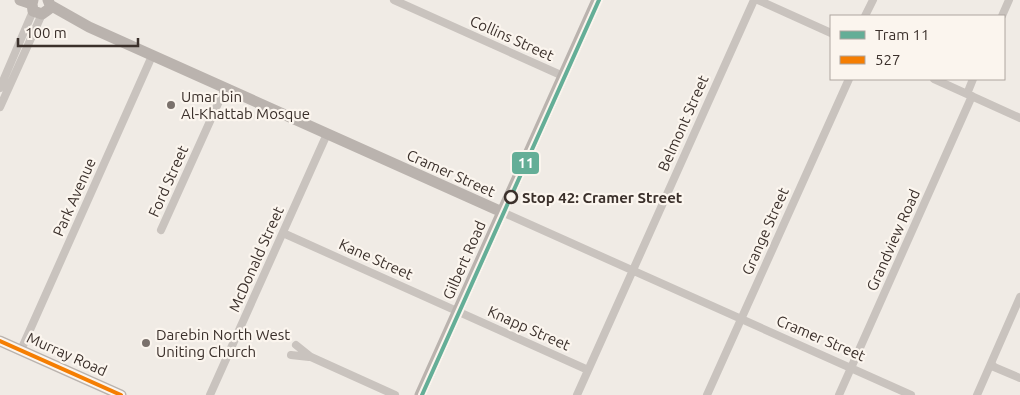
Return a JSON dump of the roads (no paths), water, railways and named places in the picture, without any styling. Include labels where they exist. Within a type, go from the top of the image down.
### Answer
[{"type":"street","name":"Cramer Street","points":[[20,0],[42,5],[911,395]]},
{"type":"street","name":"Collins Street","points":[[394,0],[563,76]]},
{"type":"street","name":"Gilbert Road","points":[[420,395],[597,0]]},
{"type":"street","name":"Belmont Street","points":[[577,395],[754,0]]},
{"type":"street","points":[[758,0],[830,33]]},
{"type":"street","points":[[866,15],[873,0]]},
{"type":"street","points":[[1002,15],[1009,0]]},
{"type":"street","points":[[0,107],[15,65],[42,5]]},
{"type":"street","name":"Park Avenue","points":[[21,350],[152,56]]},
{"type":"street","points":[[0,88],[15,65]]},
{"type":"street","name":"Grange Street","points":[[707,395],[849,80]]},
{"type":"street","points":[[936,80],[1020,118]]},
{"type":"street","name":"Grandview Road","points":[[839,395],[969,95],[974,80]]},
{"type":"street","name":"Ford Street","points":[[161,230],[225,88]]},
{"type":"street","name":"McDonald Street","points":[[210,395],[326,134]]},
{"type":"street","name":"Kane Street","points":[[282,233],[458,311]]},
{"type":"street","points":[[977,395],[1020,298]]},
{"type":"street","name":"Knapp Street","points":[[458,311],[588,370]]},
{"type":"street","name":"Murray Road","points":[[0,341],[113,393]]},
{"type":"street","points":[[296,345],[311,358]]},
{"type":"street","points":[[291,355],[311,358],[395,395]]},
{"type":"street","points":[[992,364],[994,367],[1020,378]]},
{"type":"tram line","name":"11","points":[[422,395],[599,0]]},
{"type":"place","name":"Umar bin Al-Khattab Mosque","points":[[171,105]]},
{"type":"place","name":"Stop 42: Cramer Street","points":[[511,197]]},
{"type":"place","name":"Darebin North West Uniting Church","points":[[146,343]]}]
